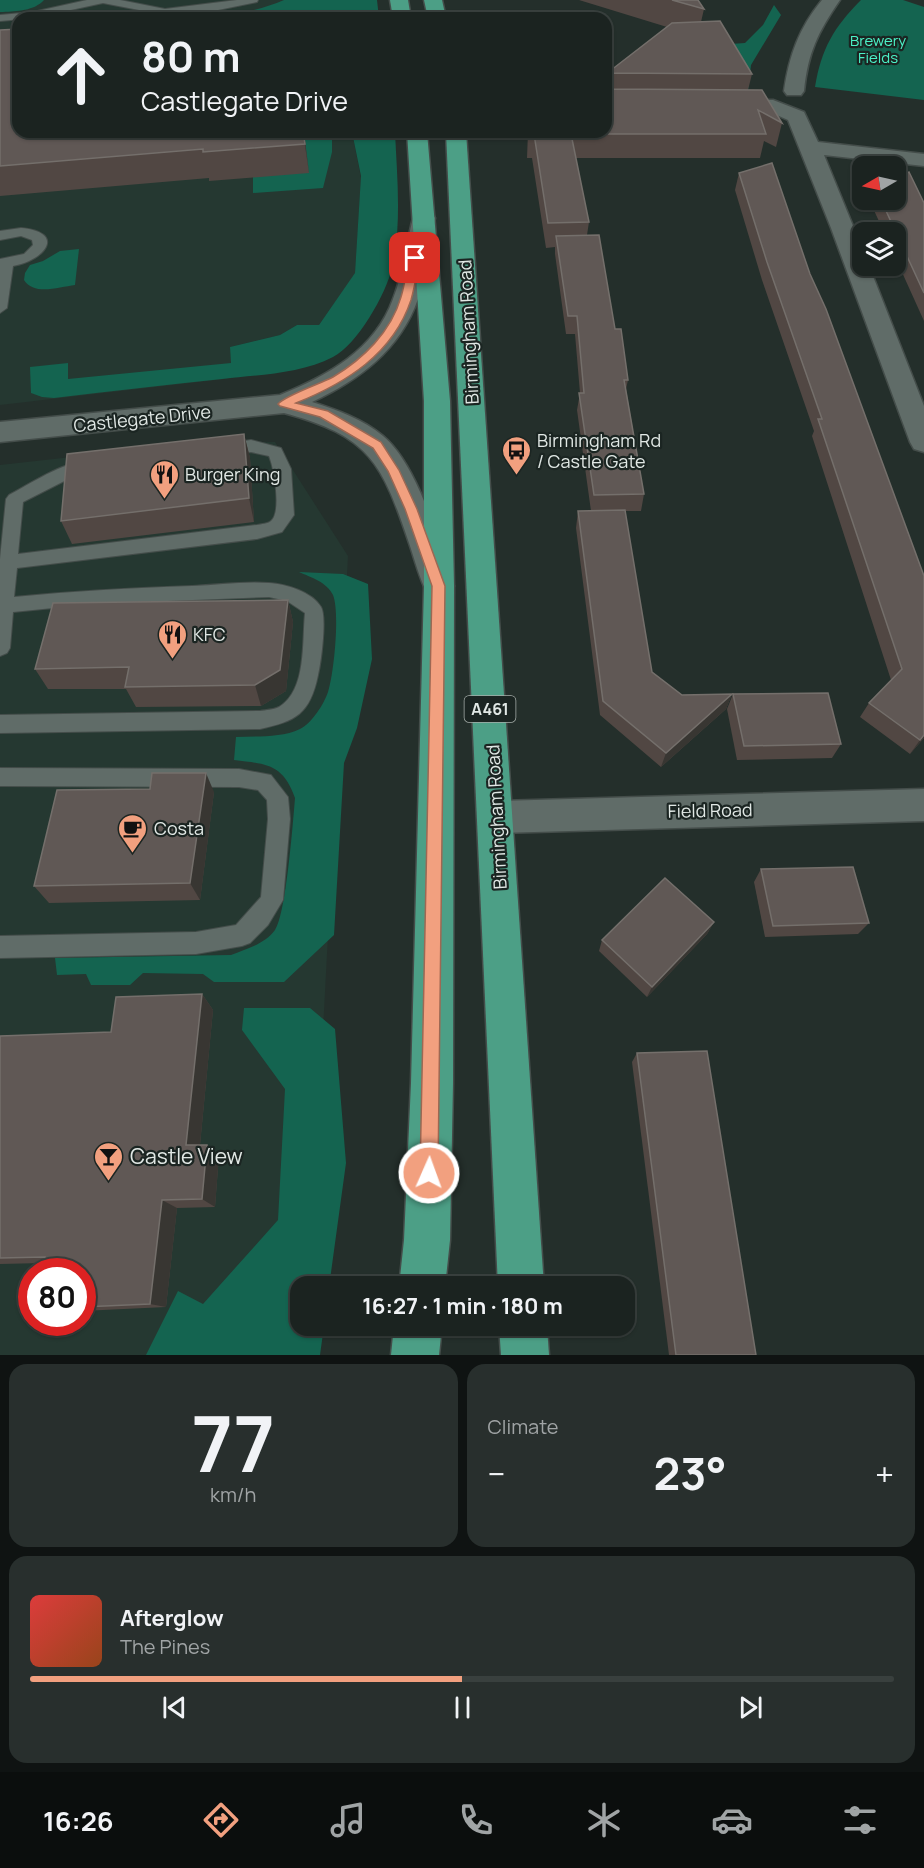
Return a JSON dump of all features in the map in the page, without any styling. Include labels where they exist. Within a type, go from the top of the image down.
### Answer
[{"type":"highway","name":"Birmingham Road","points":[[417,138],[437,400],[439,586],[432,1083],[427,1240],[423,1276]]},
{"type":"highway","name":"Birmingham Road","points":[[456,138],[520,1276]]},
{"type":"highway","points":[[415,1355],[417,1336]]},
{"type":"highway","points":[[524,1336],[525,1355]]},
{"type":"street","points":[[794,91],[796,66],[802,43],[831,0]]},
{"type":"street","points":[[713,106],[773,106],[797,116],[843,228],[924,442]]},
{"type":"street","points":[[808,147],[924,160]]},
{"type":"street","name":"Castlegate Drive","points":[[0,432],[284,404],[318,390],[357,367],[383,341],[396,320],[405,300],[424,218]]},
{"type":"street","name":"Castlegate Drive","points":[[284,404],[324,414],[377,445],[393,470],[411,509],[439,586]]},
{"type":"street","name":"Field Road","points":[[496,817],[924,805]]},
{"type":"lane","points":[[47,12],[103,0],[165,12],[186,11],[253,0]]},
{"type":"lane","points":[[141,7],[186,0]]},
{"type":"lane","points":[[0,236],[21,232],[29,233],[39,239],[40,245],[38,251],[24,260],[3,263],[0,308]]},
{"type":"lane","points":[[8,562],[256,532],[276,527],[285,515],[283,470],[275,452],[251,446],[204,452]]},
{"type":"lane","points":[[0,648],[15,499],[76,468],[111,463]]},
{"type":"lane","points":[[0,724],[260,720],[283,715],[298,702],[307,686],[314,610],[304,600],[288,593],[268,590],[93,597],[4,605]]},
{"type":"lane","points":[[0,777],[239,778],[264,782],[277,797],[279,819],[272,900],[260,917],[242,935],[196,944],[0,947]]},
{"type":"shaded area","points":[[0,0],[365,0],[366,12],[12,12],[12,138],[353,138],[361,178],[355,274],[319,325],[297,325],[280,335],[230,347],[233,378],[0,405]]},
{"type":"shaded area","points":[[275,442],[348,556],[313,1220],[302,1276],[290,1276],[290,1336],[294,1336],[291,1355],[0,1355],[0,465],[197,443]]},
{"type":"green space","points":[[0,0],[44,0],[40,4],[19,11],[0,12]]},
{"type":"green space","points":[[284,0],[377,0],[378,12],[245,12]]},
{"type":"green space","name":"Brewery Fields","points":[[861,0],[903,0],[924,7],[924,100],[815,87],[821,61],[830,39]]},
{"type":"green space","points":[[774,5],[781,15],[751,65],[748,91],[716,45],[745,43],[763,25]]},
{"type":"green space","points":[[278,138],[332,138],[332,152],[323,188],[253,193],[253,177]]},
{"type":"green space","points":[[353,138],[395,138],[398,218],[395,252],[389,279],[361,330],[352,342],[333,357],[307,367],[278,373],[54,398],[31,393],[30,367],[68,363],[68,379],[231,363],[230,347],[280,335],[297,325],[319,325],[355,273],[361,176]]},
{"type":"green space","points":[[79,249],[75,285],[40,289],[28,285],[24,280],[30,265],[43,261],[60,251]]},
{"type":"green space","points":[[299,572],[343,574],[368,584],[372,659],[357,728],[344,763],[334,935],[284,982],[214,982],[203,974],[143,973],[130,985],[91,985],[86,974],[57,975],[55,958],[231,955],[261,942],[275,930],[286,888],[295,798],[285,778],[279,772],[265,765],[234,760],[236,737],[277,735],[300,729],[317,713],[328,692],[335,643],[335,603],[327,587]]},
{"type":"green space","points":[[244,1008],[310,1008],[335,1029],[346,1163],[331,1276],[290,1276],[290,1336],[323,1336],[320,1355],[146,1355],[178,1291],[203,1304],[278,1220],[285,1089],[242,1030]]},
{"type":"building","points":[[672,0],[698,0],[704,9]]},
{"type":"building","points":[[720,21],[752,74],[612,73],[612,69],[672,23]]},
{"type":"building","points":[[12,29],[12,138],[304,138],[305,144],[203,152],[203,149],[0,166],[0,30]]},
{"type":"building","points":[[612,89],[762,90],[782,123],[758,110],[766,134],[612,134]]},
{"type":"building","points":[[535,138],[572,138],[589,222],[548,223]]},
{"type":"building","points":[[772,163],[810,274],[826,309],[924,576],[924,735],[920,740],[869,703],[902,669],[818,419],[822,419],[767,262],[739,173]]},
{"type":"building","points":[[909,172],[924,203],[924,293],[906,254],[906,222],[891,222],[886,210],[906,210],[906,174]]},
{"type":"building","points":[[599,235],[615,329],[621,329],[628,380],[624,380],[644,494],[594,495],[579,393],[584,393],[577,316],[568,316],[556,236]]},
{"type":"building","points":[[244,434],[249,498],[61,521],[67,454]]},
{"type":"building","points":[[625,510],[652,672],[682,695],[732,694],[666,753],[603,701],[578,511]]},
{"type":"building","name":"KFC","points":[[288,600],[280,670],[255,685],[125,687],[129,667],[35,669],[53,603]]},
{"type":"building","points":[[828,693],[841,744],[744,746],[733,694]]},
{"type":"building","name":"Costa","points":[[152,773],[206,773],[190,883],[34,886],[57,790],[150,789]]},
{"type":"building","points":[[853,867],[869,923],[773,926],[761,869]]},
{"type":"building","points":[[665,878],[714,922],[652,987],[602,940]]},
{"type":"building","name":"Castle View","points":[[202,994],[186,1145],[207,1145],[202,1199],[162,1200],[150,1304],[96,1306],[96,1258],[0,1258],[0,1036],[111,1032],[116,997]]},
{"type":"building","points":[[707,1051],[756,1355],[676,1355],[637,1053]]},
{"type":"place","name":"Birmingham Rd / Castle Gate","points":[[516,476]]},
{"type":"place","name":"Burger King","points":[[164,500]]},
{"type":"place","name":"KFC","points":[[172,660]]},
{"type":"place","name":"Costa","points":[[133,854]]},
{"type":"place","name":"Castle View","points":[[109,1182]]},
{"type":"route","points":[[415,258],[405,300],[383,341],[357,367],[318,390],[284,404],[324,414],[377,445],[393,470],[411,509],[439,586],[429,1173]]}]
